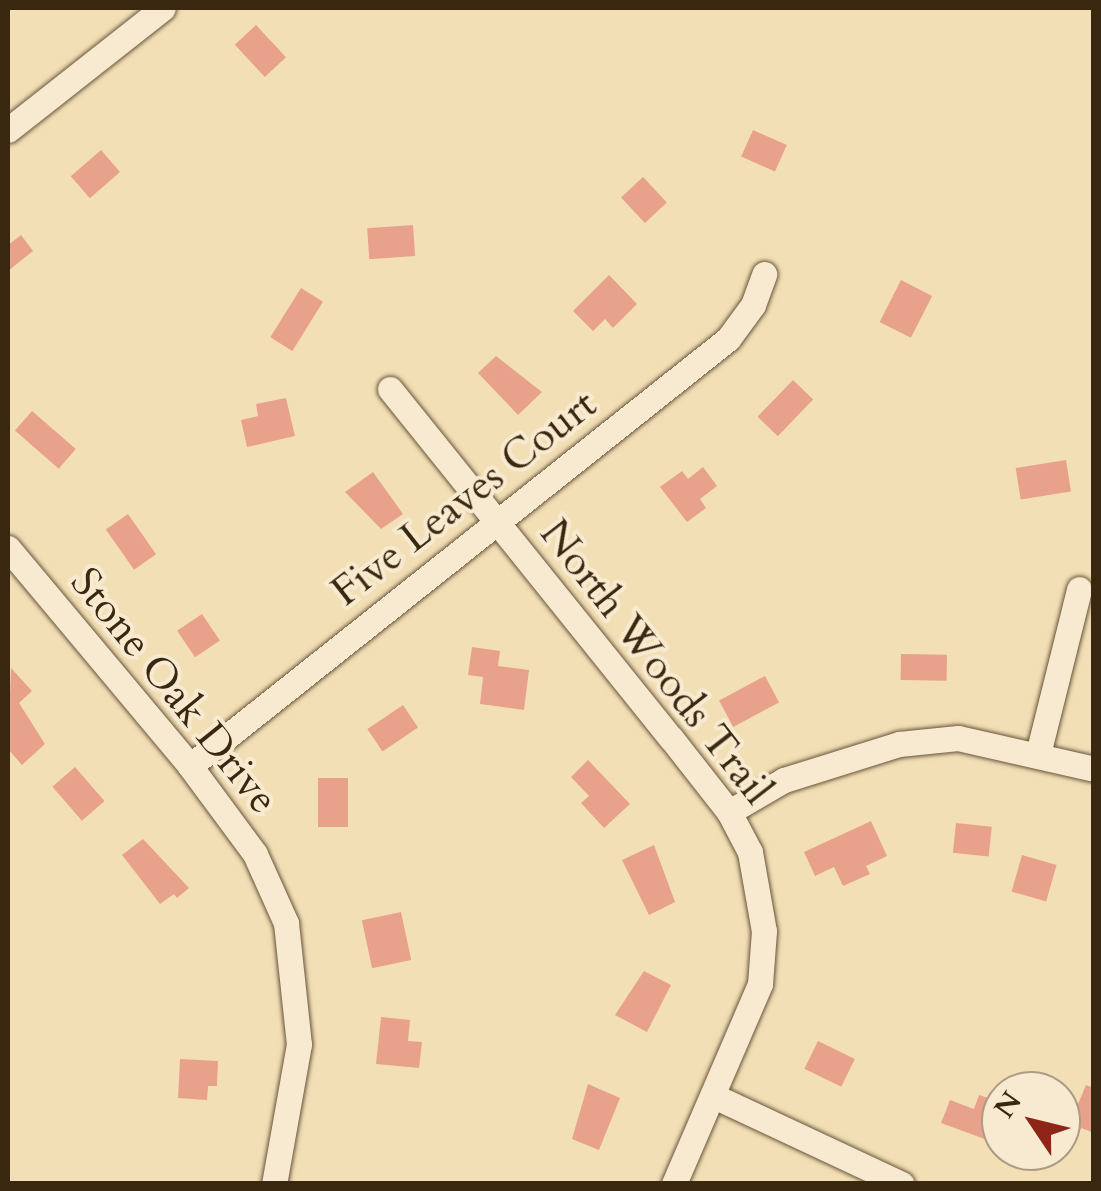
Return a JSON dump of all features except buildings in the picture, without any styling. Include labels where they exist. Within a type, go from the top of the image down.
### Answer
[{"type":"street","points":[[8,130],[163,8]]},
{"type":"street","name":"Five Leaves Court","points":[[190,766],[728,339],[753,305],[764,274]]},
{"type":"street","name":"North Woods Trail","points":[[390,389],[729,812],[750,852],[764,931],[760,984],[716,1097],[674,1184]]},
{"type":"street","name":"Stone Oak Drive","points":[[8,548],[190,766],[255,854],[286,924],[299,1044],[274,1184]]},
{"type":"street","points":[[1038,754],[1079,589]]},
{"type":"street","points":[[729,812],[784,780],[899,744],[958,738],[1094,769]]},
{"type":"street","points":[[716,1097],[902,1184]]}]
